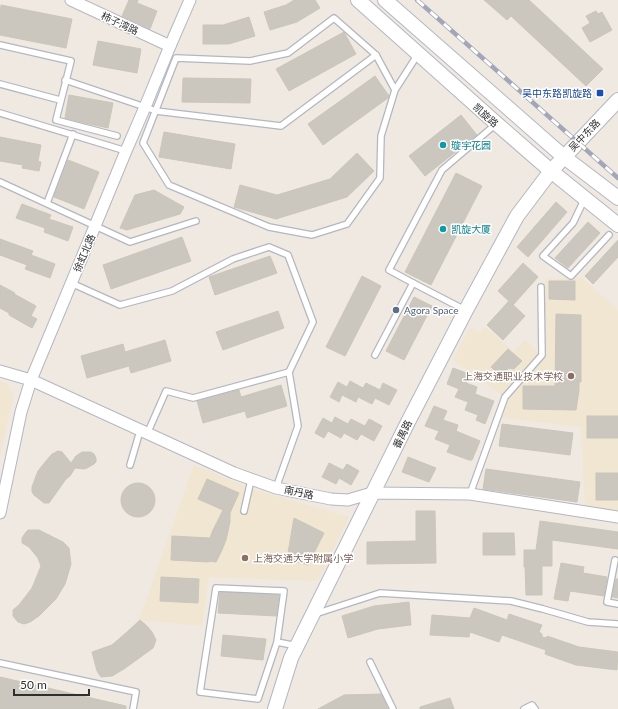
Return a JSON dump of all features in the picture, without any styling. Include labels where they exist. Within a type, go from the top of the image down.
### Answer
[{"type":"street","name":"柿子湾路","points":[[71,0],[170,46]]},
{"type":"street","name":"徐虹北路","points":[[0,514],[21,412],[31,380],[126,151],[151,109],[170,46],[190,0]]},
{"type":"street","name":"凯旋路","points":[[358,0],[497,124],[551,171],[585,198],[614,230]]},
{"type":"street","name":"凯旋路","points":[[385,0],[564,157],[618,198]]},
{"type":"street","name":"吴中东路","points":[[551,171],[618,100]]},
{"type":"street","name":"番禺路","points":[[275,709],[291,658],[372,492],[466,310],[517,216],[551,171]]},
{"type":"street","name":"南丹路","points":[[0,371],[31,380],[234,473],[276,488],[331,499],[348,500],[372,492],[470,494],[618,517]]},
{"type":"lane","points":[[395,90],[376,55],[334,18],[288,53],[250,61],[176,58],[151,109],[143,143],[169,184],[269,227],[312,235],[347,224],[380,178],[381,136],[395,90],[418,54]]},
{"type":"lane","points":[[0,44],[71,60],[56,120],[117,136]]},
{"type":"lane","points":[[66,80],[151,109],[281,126],[376,55]]},
{"type":"lane","points":[[0,84],[60,100]]},
{"type":"lane","points":[[0,113],[126,151]]},
{"type":"lane","points":[[466,310],[389,270],[442,170],[497,124]]},
{"type":"lane","points":[[47,203],[73,134]]},
{"type":"lane","points":[[0,182],[130,242],[196,221]]},
{"type":"lane","points":[[585,198],[573,223],[544,256],[571,276],[614,230]]},
{"type":"lane","points":[[71,283],[120,305],[172,291],[233,259],[269,247],[288,255],[312,322],[289,372],[298,426],[276,488]]},
{"type":"lane","points":[[375,356],[413,283]]},
{"type":"lane","points":[[470,494],[504,398],[542,356],[541,287]]},
{"type":"lane","points":[[130,465],[144,432],[166,391],[193,398],[289,372]]},
{"type":"lane","points":[[244,511],[251,480]]},
{"type":"lane","points":[[615,560],[607,602],[618,604]]},
{"type":"lane","points":[[216,588],[284,591],[277,642],[258,698],[200,692],[216,588]]},
{"type":"lane","points":[[313,614],[380,593],[511,600],[588,622],[618,624]]},
{"type":"lane","points":[[277,642],[297,646]]},
{"type":"lane","points":[[370,662],[393,709]]},
{"type":"lane","points":[[0,663],[136,692],[133,709]]},
{"type":"lane","points":[[524,709],[532,705],[536,709]]},
{"type":"shaded area","name":"上海交通职业技术学校","points":[[582,278],[618,310],[618,512],[585,507],[581,427],[497,417],[504,397],[453,360],[470,327],[479,333],[485,327],[514,352],[525,340],[541,355],[541,287],[548,279]]},
{"type":"shaded area","points":[[0,381],[7,383],[13,397],[0,456]]},
{"type":"shaded area","name":"上海交通大学附属小学","points":[[194,465],[255,490],[349,517],[318,581],[209,577],[202,626],[139,620]]},
{"type":"building","points":[[129,0],[138,0],[137,3],[157,11],[150,29],[122,16]]},
{"type":"building","points":[[294,0],[315,0],[320,8],[297,22],[270,30],[264,12],[286,5]]},
{"type":"building","points":[[484,0],[529,0],[603,69],[586,86],[511,16],[507,20]]},
{"type":"building","points":[[1,5],[72,19],[66,48],[0,35]]},
{"type":"building","points":[[596,11],[598,14],[602,12],[612,30],[590,42],[582,28],[590,23],[586,16]]},
{"type":"building","points":[[249,17],[255,36],[229,44],[203,44],[203,25],[223,25]]},
{"type":"building","points":[[344,32],[356,54],[289,91],[276,69]]},
{"type":"building","points":[[98,41],[141,49],[137,73],[93,65]]},
{"type":"building","points":[[375,76],[389,96],[388,98],[323,145],[308,124]]},
{"type":"building","points":[[183,78],[251,79],[250,103],[182,102]]},
{"type":"building","points":[[69,95],[113,103],[108,128],[65,118]]},
{"type":"building","name":"璇宇花园","points":[[461,115],[477,135],[425,176],[409,156]]},
{"type":"building","points":[[164,132],[235,144],[231,169],[159,157]]},
{"type":"building","points":[[0,137],[41,145],[38,161],[41,162],[39,171],[22,168],[23,165],[0,161]]},
{"type":"building","points":[[357,153],[374,171],[347,197],[276,219],[234,207],[240,185],[277,195],[330,179]]},
{"type":"building","points":[[68,160],[99,172],[84,209],[54,197]]},
{"type":"building","name":"凯旋大厦","points":[[456,173],[482,186],[431,285],[405,272]]},
{"type":"building","points":[[154,190],[184,207],[180,214],[127,230],[120,228],[135,195]]},
{"type":"building","points":[[556,202],[567,212],[528,257],[517,247]]},
{"type":"building","points":[[22,204],[51,215],[49,219],[73,227],[68,241],[44,232],[45,228],[16,218]]},
{"type":"building","points":[[588,222],[600,233],[568,268],[555,258]]},
{"type":"building","points":[[182,237],[191,261],[111,289],[103,265]]},
{"type":"building","points":[[0,239],[33,251],[31,255],[55,264],[50,278],[25,269],[27,265],[0,255]]},
{"type":"building","points":[[618,240],[618,257],[593,284],[585,276]]},
{"type":"building","points":[[270,256],[277,273],[215,295],[209,277]]},
{"type":"building","points":[[523,263],[538,277],[513,305],[498,291]]},
{"type":"building","points":[[362,276],[381,286],[345,356],[326,347]]},
{"type":"building","points":[[549,281],[575,281],[575,300],[549,299]]},
{"type":"building","points":[[0,285],[36,306],[31,316],[37,319],[32,328],[0,308]]},
{"type":"building","points":[[414,297],[432,306],[404,360],[386,351]]},
{"type":"building","points":[[509,301],[525,316],[503,340],[487,325]]},
{"type":"building","points":[[278,311],[284,328],[223,350],[216,332]]},
{"type":"building","points":[[556,314],[581,315],[581,382],[579,382],[576,410],[523,409],[523,386],[555,386]]},
{"type":"building","points":[[165,340],[171,361],[131,373],[129,366],[87,378],[81,356],[123,344],[125,352]]},
{"type":"building","points":[[508,349],[522,361],[514,369],[508,368],[501,383],[494,377],[498,373],[491,367]]},
{"type":"building","points":[[453,368],[469,374],[466,383],[477,387],[475,394],[494,401],[485,424],[476,420],[478,415],[465,410],[468,402],[455,397],[459,389],[447,384]]},
{"type":"building","points":[[350,381],[363,388],[366,383],[380,390],[383,383],[397,390],[389,405],[375,398],[372,404],[358,397],[356,402],[342,395],[339,402],[330,397],[338,382],[347,387]]},
{"type":"building","points":[[281,385],[287,406],[247,418],[245,411],[203,423],[197,401],[239,390],[241,397]]},
{"type":"building","points":[[434,406],[447,411],[443,420],[458,425],[456,431],[480,441],[472,460],[447,452],[450,445],[435,439],[439,431],[425,426]]},
{"type":"building","points":[[587,416],[618,416],[618,438],[587,438]]},
{"type":"building","points":[[335,417],[348,424],[351,419],[365,426],[369,419],[382,426],[374,441],[361,434],[357,440],[344,433],[341,438],[328,431],[324,438],[315,433],[323,418],[332,423]]},
{"type":"building","points":[[502,424],[573,433],[570,455],[499,446]]},
{"type":"building","points":[[58,451],[62,452],[71,463],[76,456],[82,452],[91,452],[96,458],[96,462],[84,469],[75,468],[49,503],[44,503],[34,495],[32,492],[32,487],[38,471],[52,454]]},
{"type":"building","points":[[408,457],[436,468],[429,482],[402,472]]},
{"type":"building","points":[[329,463],[343,470],[347,464],[359,471],[351,485],[339,478],[336,484],[322,477]]},
{"type":"building","points":[[486,469],[580,482],[577,502],[483,489]]},
{"type":"building","points":[[596,473],[618,473],[618,500],[596,500]]},
{"type":"building","points":[[207,479],[239,493],[230,513],[230,522],[222,550],[216,562],[171,560],[172,536],[210,538],[223,510],[198,499]]},
{"type":"building","points":[[141,483],[148,485],[153,490],[155,500],[153,510],[148,515],[135,517],[128,515],[123,510],[121,497],[123,490],[128,485]]},
{"type":"building","points":[[416,511],[435,511],[436,563],[367,564],[367,542],[416,541]]},
{"type":"building","points":[[294,518],[324,533],[308,565],[287,559]]},
{"type":"building","points":[[540,521],[618,532],[618,549],[552,540],[552,566],[542,566],[542,595],[526,595],[524,550],[536,550]]},
{"type":"building","points":[[28,530],[39,530],[63,542],[69,548],[71,564],[65,584],[56,599],[39,616],[24,624],[18,622],[13,616],[13,610],[19,605],[32,588],[41,566],[38,558],[29,547],[22,543],[22,538]]},
{"type":"building","points":[[483,533],[514,533],[515,555],[483,555]]},
{"type":"building","points":[[561,563],[584,567],[583,573],[607,577],[604,596],[570,591],[568,601],[554,599]]},
{"type":"building","points":[[161,577],[199,579],[198,603],[160,601]]},
{"type":"building","points":[[616,579],[618,579],[618,598],[612,597]]},
{"type":"building","points":[[220,592],[279,595],[276,616],[218,613]]},
{"type":"building","points":[[409,602],[411,625],[378,629],[348,638],[342,616],[374,606]]},
{"type":"building","points":[[474,608],[507,620],[509,614],[542,625],[539,632],[542,634],[542,637],[547,638],[547,636],[579,647],[618,652],[617,670],[576,665],[545,654],[546,650],[502,635],[499,642],[470,632],[469,637],[430,635],[432,615],[470,618]]},
{"type":"building","points":[[140,620],[152,632],[156,640],[153,648],[112,676],[101,677],[97,671],[92,652],[112,645]]},
{"type":"building","points":[[223,635],[266,639],[263,660],[221,656]]},
{"type":"building","points":[[0,677],[126,706],[126,709],[0,709]]},
{"type":"building","points":[[381,694],[388,709],[318,709],[344,695]]},
{"type":"building","points":[[450,698],[454,709],[420,709],[420,707]]},
{"type":"railway","points":[[417,0],[618,178]]},
{"type":"place","name":"吴中东路凯旋路","points":[[600,93]]},
{"type":"place","name":"璇宇花园","points":[[443,145]]},
{"type":"place","name":"凯旋大厦","points":[[443,229]]},
{"type":"place","name":"Agora Space","points":[[396,310]]},
{"type":"place","name":"上海交通职业技术学校","points":[[571,376]]},
{"type":"place","name":"上海交通大学附属小学","points":[[245,558]]}]
